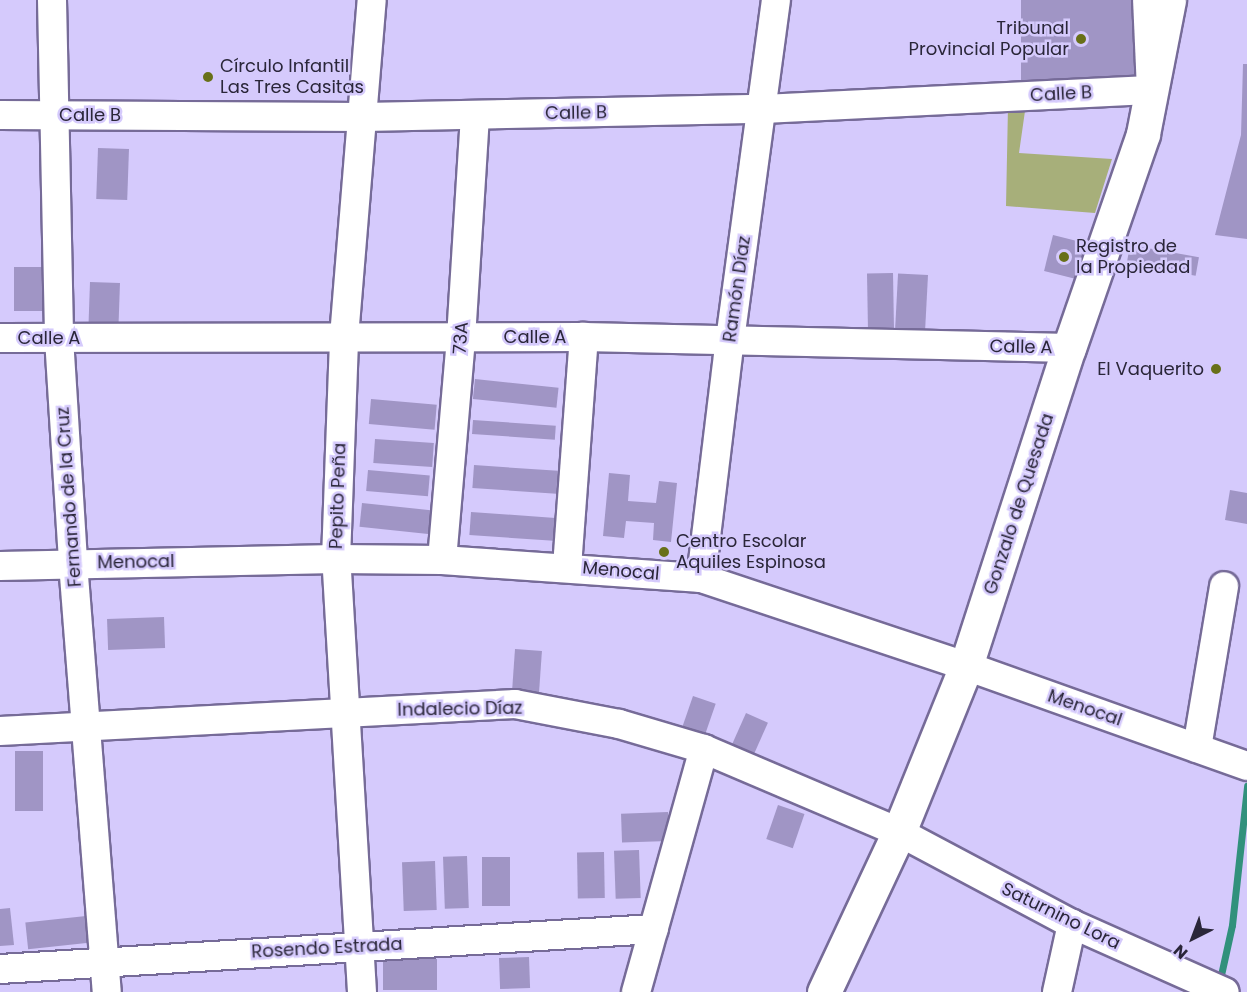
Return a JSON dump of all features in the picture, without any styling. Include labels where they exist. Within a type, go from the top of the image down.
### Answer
[{"type":"main road","name":"Gonzalo de Quesada","points":[[824,992],[899,832],[966,666],[1143,134],[1169,0]]},
{"type":"street","name":"Fernando de la Cruz","points":[[52,0],[52,115],[59,338],[73,563],[107,992]]},
{"type":"street","name":"Pepito Peña","points":[[362,992],[336,559],[345,337],[372,0]]},
{"type":"street","name":"Ramón Díaz","points":[[701,578],[730,340],[776,0]]},
{"type":"street","points":[[1147,0],[1151,90]]},
{"type":"street","name":"Calle B","points":[[0,115],[364,117],[762,109],[1151,90]]},
{"type":"street","name":"73A","points":[[442,560],[461,338],[475,115]]},
{"type":"street","points":[[567,567],[584,337]]},
{"type":"street","name":"Calle A","points":[[0,338],[584,337],[1070,348]]},
{"type":"street","name":"Menocal","points":[[0,566],[336,559],[442,560],[701,578],[966,666],[1247,766]]},
{"type":"street","points":[[1197,748],[1224,586]]},
{"type":"street","name":"Indalecio Díaz","points":[[0,731],[515,705],[619,724],[704,748],[899,832]]},
{"type":"street","points":[[636,992],[704,748]]},
{"type":"street","name":"Saturnino Lora","points":[[899,832],[1072,924],[1215,988]]},
{"type":"street","points":[[1057,992],[1057,982],[1072,924]]},
{"type":"street","name":"Rosendo Estrada","points":[[0,969],[654,928]]},
{"type":"green space","points":[[1026,104],[1019,153],[1112,159],[1095,213],[1006,206],[1008,106]]},
{"type":"building","name":"Tribunal Provincial Popular","points":[[1021,0],[1134,0],[1134,83],[1021,83]]},
{"type":"building","points":[[1243,64],[1247,64],[1247,239],[1215,235],[1241,135]]},
{"type":"building","points":[[98,148],[129,149],[127,200],[96,199]]},
{"type":"building","name":"Registro de la Propiedad","points":[[1053,235],[1085,243],[1076,279],[1044,271]]},
{"type":"building","points":[[1130,245],[1199,257],[1196,276],[1127,264]]},
{"type":"building","points":[[14,267],[47,267],[47,311],[14,311]]},
{"type":"building","points":[[867,273],[893,273],[894,333],[868,333]]},
{"type":"building","points":[[898,273],[928,275],[925,338],[895,336]]},
{"type":"building","points":[[90,282],[120,283],[118,327],[88,326]]},
{"type":"building","points":[[475,379],[559,388],[556,408],[473,399]]},
{"type":"building","points":[[371,399],[437,405],[435,430],[369,424]]},
{"type":"building","points":[[473,420],[556,426],[555,440],[472,434]]},
{"type":"building","points":[[375,439],[434,443],[432,467],[373,463]]},
{"type":"building","points":[[474,465],[558,471],[556,494],[472,488]]},
{"type":"building","points":[[368,470],[430,475],[428,496],[366,491]]},
{"type":"building","points":[[609,473],[630,475],[628,501],[656,503],[659,481],[677,483],[671,542],[653,540],[654,523],[626,521],[624,538],[603,536]]},
{"type":"building","points":[[1230,490],[1247,493],[1247,524],[1225,520]]},
{"type":"building","points":[[362,503],[431,510],[428,534],[359,527]]},
{"type":"building","points":[[471,512],[559,518],[557,541],[469,535]]},
{"type":"building","points":[[164,617],[165,648],[108,650],[107,619]]},
{"type":"building","points":[[515,649],[542,651],[539,695],[512,693]]},
{"type":"building","points":[[693,696],[716,704],[704,738],[681,730]]},
{"type":"building","points":[[746,713],[768,723],[751,760],[729,750]]},
{"type":"building","points":[[15,751],[43,751],[43,811],[15,811]]},
{"type":"building","points":[[778,805],[804,814],[793,848],[766,839]]},
{"type":"building","points":[[668,812],[669,841],[622,843],[621,814]]},
{"type":"building","points":[[639,850],[641,898],[616,899],[614,851]]},
{"type":"building","points":[[577,852],[604,852],[605,898],[578,898]]},
{"type":"building","points":[[467,856],[469,908],[445,909],[443,857]]},
{"type":"building","points":[[482,857],[510,857],[510,906],[482,906]]},
{"type":"building","points":[[435,861],[437,910],[404,911],[402,862]]},
{"type":"building","points":[[10,908],[14,945],[0,946],[0,909]]},
{"type":"building","points":[[86,916],[89,943],[28,949],[25,922]]},
{"type":"building","points":[[529,957],[530,988],[500,989],[499,958]]},
{"type":"building","points":[[383,959],[437,959],[437,990],[383,990]]},
{"type":"waterway","points":[[1219,984],[1232,925],[1247,786]]},
{"type":"place","name":"Tribunal Provincial Popular","points":[[1081,39]]},
{"type":"place","name":"Círculo Infantil Las Tres Casitas","points":[[208,77]]},
{"type":"place","name":"Registro de la Propiedad","points":[[1064,257]]},
{"type":"place","name":"El Vaquerito","points":[[1216,369]]},
{"type":"place","name":"Centro Escolar Aquiles Espinosa","points":[[664,552]]}]
